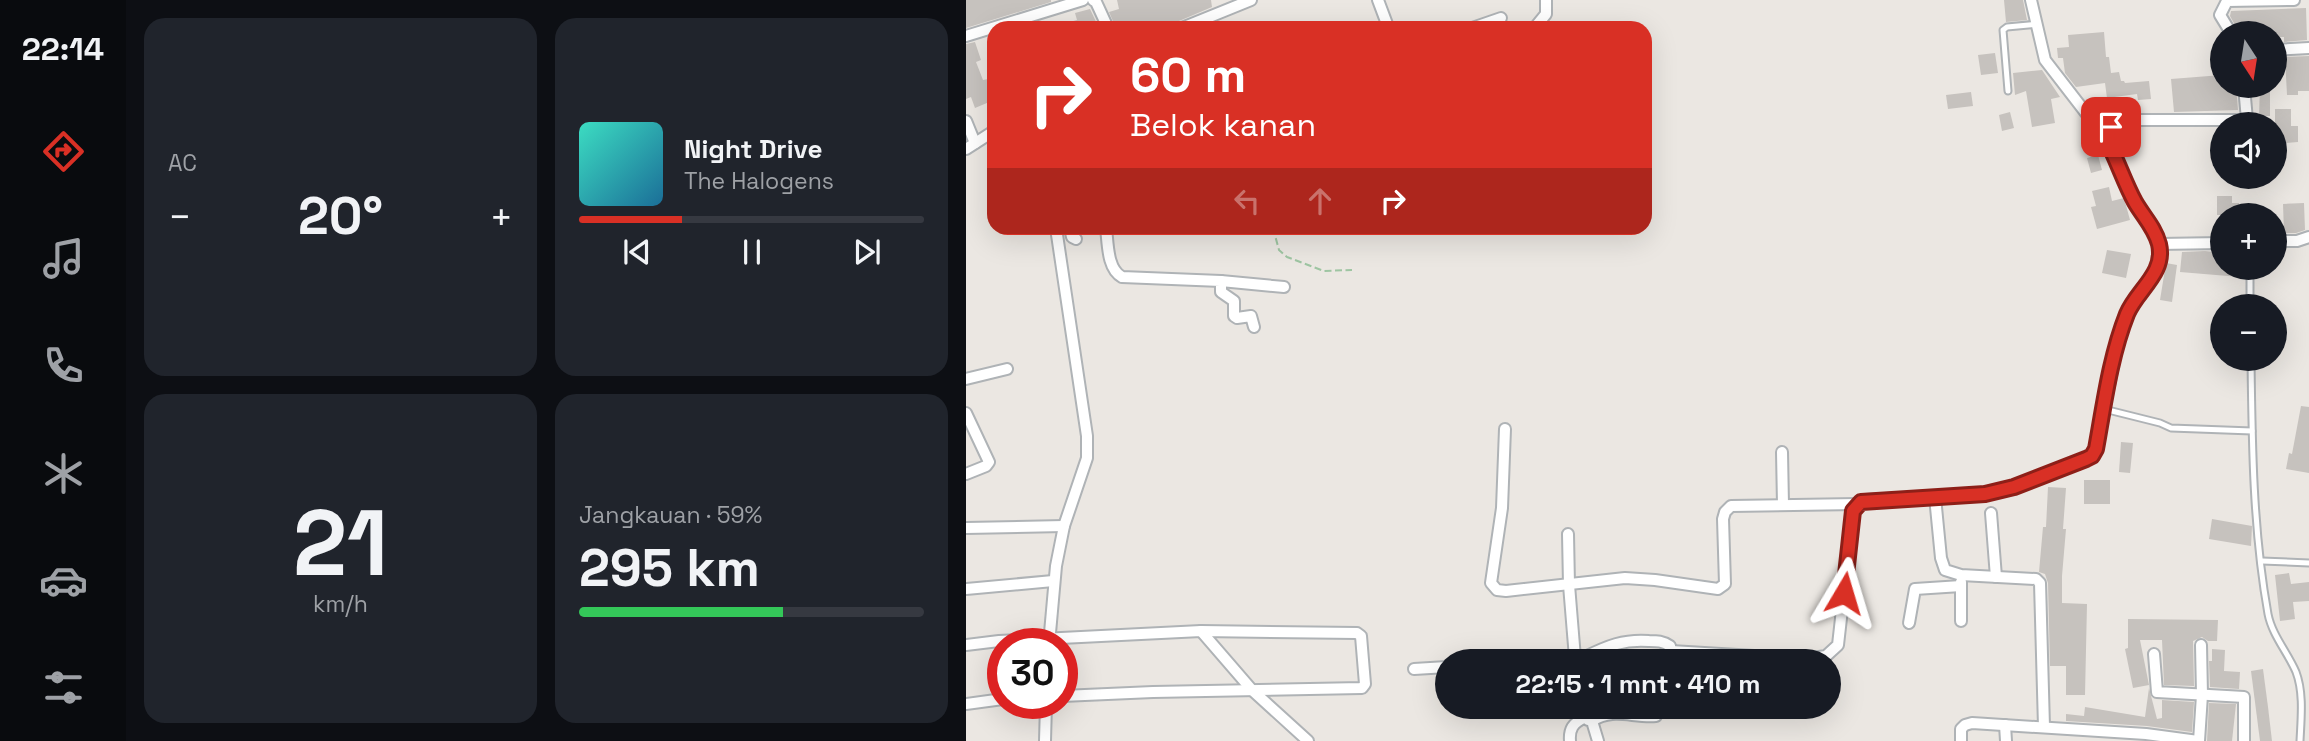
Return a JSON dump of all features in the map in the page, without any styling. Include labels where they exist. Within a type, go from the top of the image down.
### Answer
[{"type":"street","points":[[1015,21],[1083,0]]},
{"type":"street","points":[[1093,0],[1105,21]]},
{"type":"street","points":[[1200,21],[1251,0]]},
{"type":"street","points":[[1378,0],[1386,21]]},
{"type":"street","points":[[1541,21],[1546,14],[1546,0]]},
{"type":"street","points":[[1505,429],[1502,508],[1491,583],[1497,590],[1506,591],[1625,578],[1718,589],[1725,584],[1723,519],[1725,512],[1735,504],[1857,504],[1865,500],[1985,494],[2003,490],[2092,456],[2096,449],[2103,409],[2127,315],[2157,269],[2160,258],[2159,244],[2106,139],[2045,60],[2031,0]]},
{"type":"street","points":[[2224,21],[2220,15],[2227,1],[2294,0]]},
{"type":"street","points":[[1215,15],[1215,21]]},
{"type":"street","points":[[1492,21],[1501,18]]},
{"type":"street","points":[[966,36],[987,30]]},
{"type":"street","points":[[2287,49],[2309,48]]},
{"type":"street","points":[[2106,139],[2111,127],[2126,112],[2135,120],[2247,120],[2245,98]]},
{"type":"street","points":[[966,121],[970,146],[987,135]]},
{"type":"street","points":[[1050,628],[1053,581],[1064,526],[1087,458],[1087,436],[1057,235]]},
{"type":"street","points":[[1072,235],[1076,239]]},
{"type":"street","points":[[1107,235],[1112,268],[1122,277],[1221,281],[1284,287]]},
{"type":"street","points":[[2287,241],[2309,237]]},
{"type":"street","points":[[2159,244],[2210,243]]},
{"type":"street","points":[[1221,281],[1221,292],[1234,301],[1234,316],[1251,316],[1254,327]]},
{"type":"street","points":[[966,379],[1007,369]]},
{"type":"street","points":[[966,413],[989,462],[986,466],[966,474]]},
{"type":"street","points":[[1782,452],[1783,505]]},
{"type":"street","points":[[1935,497],[1942,565],[1961,581],[1961,621]]},
{"type":"street","points":[[1835,649],[1838,645],[1853,511],[1857,504]]},
{"type":"street","points":[[1991,513],[1996,576]]},
{"type":"street","points":[[966,528],[1064,526]]},
{"type":"street","points":[[1568,534],[1569,585],[1580,649]]},
{"type":"street","points":[[1909,623],[1916,589],[1996,576],[2036,579],[2040,583],[2050,727],[2056,741]]},
{"type":"street","points":[[966,589],[1053,581]]},
{"type":"street","points":[[1202,631],[1252,690],[1308,741]]},
{"type":"street","points":[[1078,639],[1202,631],[1360,634],[1366,684],[1363,688],[1078,695]]},
{"type":"street","points":[[1601,649],[1630,640],[1665,642],[1670,649]]},
{"type":"street","points":[[966,645],[987,644]]},
{"type":"street","points":[[1961,741],[1961,729],[1972,723],[2050,727],[2101,736],[2198,741],[2202,695],[2201,645]]},
{"type":"street","points":[[2154,654],[2157,692],[2244,697],[2244,741]]},
{"type":"street","points":[[1414,669],[1435,668]]},
{"type":"street","points":[[966,705],[987,702]]},
{"type":"street","points":[[1045,741],[1046,719]]},
{"type":"street","points":[[1570,741],[1571,729],[1582,719]]},
{"type":"street","points":[[1588,719],[1598,741]]},
{"type":"street","points":[[2005,725],[2006,741]]},
{"type":"lane","points":[[2008,92],[2003,30],[2007,27],[2038,23]]},
{"type":"lane","points":[[2251,371],[2252,431],[2269,619],[2298,678],[2302,711],[2300,741]]},
{"type":"lane","points":[[2103,409],[2160,422],[2171,428],[2252,431]]},
{"type":"lane","points":[[2262,561],[2309,563]]},
{"type":"path","points":[[1275,235],[1279,250],[1287,257],[1324,271],[1352,270]]},
{"type":"building","points":[[966,0],[1051,0],[1051,2],[966,28]]},
{"type":"building","points":[[1117,0],[1211,0],[1212,7],[1179,21],[1113,21],[1109,12],[1119,9]]},
{"type":"building","points":[[2004,0],[2023,0],[2027,20],[2006,22]]},
{"type":"building","points":[[2306,8],[2307,40],[2287,42],[2287,21],[2233,21],[2231,11]]},
{"type":"building","points":[[1090,9],[1096,21],[1073,21],[1077,20],[1075,13]]},
{"type":"building","points":[[2104,32],[2106,57],[2109,57],[2111,73],[2119,72],[2121,81],[2125,83],[2149,81],[2151,99],[2138,100],[2137,94],[2107,98],[2105,83],[2076,87],[2065,73],[2063,58],[2058,58],[2057,48],[2069,47],[2068,35]]},
{"type":"building","points":[[975,42],[981,60],[976,62],[983,80],[987,79],[987,103],[975,108],[971,97],[966,99],[966,44]]},
{"type":"building","points":[[1995,53],[1998,73],[1981,75],[1978,55]]},
{"type":"building","points":[[2309,56],[2309,91],[2287,95],[2287,57]]},
{"type":"building","points":[[2042,70],[2060,97],[2051,99],[2055,123],[2032,127],[2026,91],[2015,95],[2013,73]]},
{"type":"building","points":[[2210,76],[2210,98],[2237,98],[2238,110],[2174,112],[2171,79]]},
{"type":"building","points":[[1971,92],[1973,106],[1948,109],[1946,95]]},
{"type":"building","points":[[2260,98],[2270,98],[2270,112],[2259,112]]},
{"type":"building","points":[[2275,109],[2291,109],[2291,126],[2298,126],[2298,142],[2287,143],[2287,112],[2275,112]]},
{"type":"building","points":[[2010,112],[2014,128],[2002,131],[1999,115]]},
{"type":"building","points":[[2098,155],[2102,170],[2091,173],[2087,158]]},
{"type":"building","points":[[2109,187],[2112,201],[2124,198],[2130,220],[2097,229],[2091,207],[2096,206],[2092,191]]},
{"type":"building","points":[[2217,196],[2232,196],[2232,203],[2217,203]]},
{"type":"building","points":[[2304,203],[2305,230],[2287,233],[2287,204]]},
{"type":"building","points":[[2107,250],[2131,254],[2126,278],[2102,273]]},
{"type":"building","points":[[2182,252],[2210,252],[2210,274],[2180,272]]},
{"type":"building","points":[[2166,263],[2177,265],[2172,302],[2160,300]]},
{"type":"building","points":[[2301,406],[2309,407],[2309,473],[2286,469],[2289,453],[2292,454]]},
{"type":"building","points":[[2121,442],[2133,443],[2130,473],[2119,472]]},
{"type":"building","points":[[2084,480],[2110,480],[2110,504],[2084,504]]},
{"type":"building","points":[[2048,487],[2066,488],[2062,603],[2087,604],[2085,695],[2066,695],[2066,666],[2050,666],[2048,583],[2045,574],[2039,572],[2043,527],[2046,527]]},
{"type":"building","points":[[2212,519],[2252,526],[2251,546],[2209,539]]},
{"type":"building","points":[[2289,573],[2291,584],[2309,582],[2309,601],[2293,602],[2295,619],[2280,621],[2275,575]]},
{"type":"building","points":[[2128,619],[2218,620],[2217,641],[2208,641],[2202,637],[2193,641],[2194,686],[2164,685],[2162,640],[2140,640],[2149,685],[2133,688],[2125,649],[2128,648]]},
{"type":"building","points":[[2212,649],[2225,650],[2224,671],[2240,672],[2239,689],[2210,687],[2209,661],[2212,661]]},
{"type":"building","points":[[2263,669],[2272,741],[2260,741],[2251,671]]},
{"type":"building","points":[[2149,688],[2157,719],[2162,718],[2162,700],[2194,702],[2192,732],[2066,721],[2066,714],[2084,716],[2085,707],[2145,717]]},
{"type":"building","points":[[2209,703],[2236,704],[2232,741],[2207,741]]},
{"type":"route","points":[[1844,593],[1853,511],[1857,504],[1865,500],[1985,494],[2014,487],[2092,456],[2096,449],[2116,351],[2127,315],[2157,269],[2160,258],[2155,233],[2136,203],[2106,139],[2111,127]]}]
